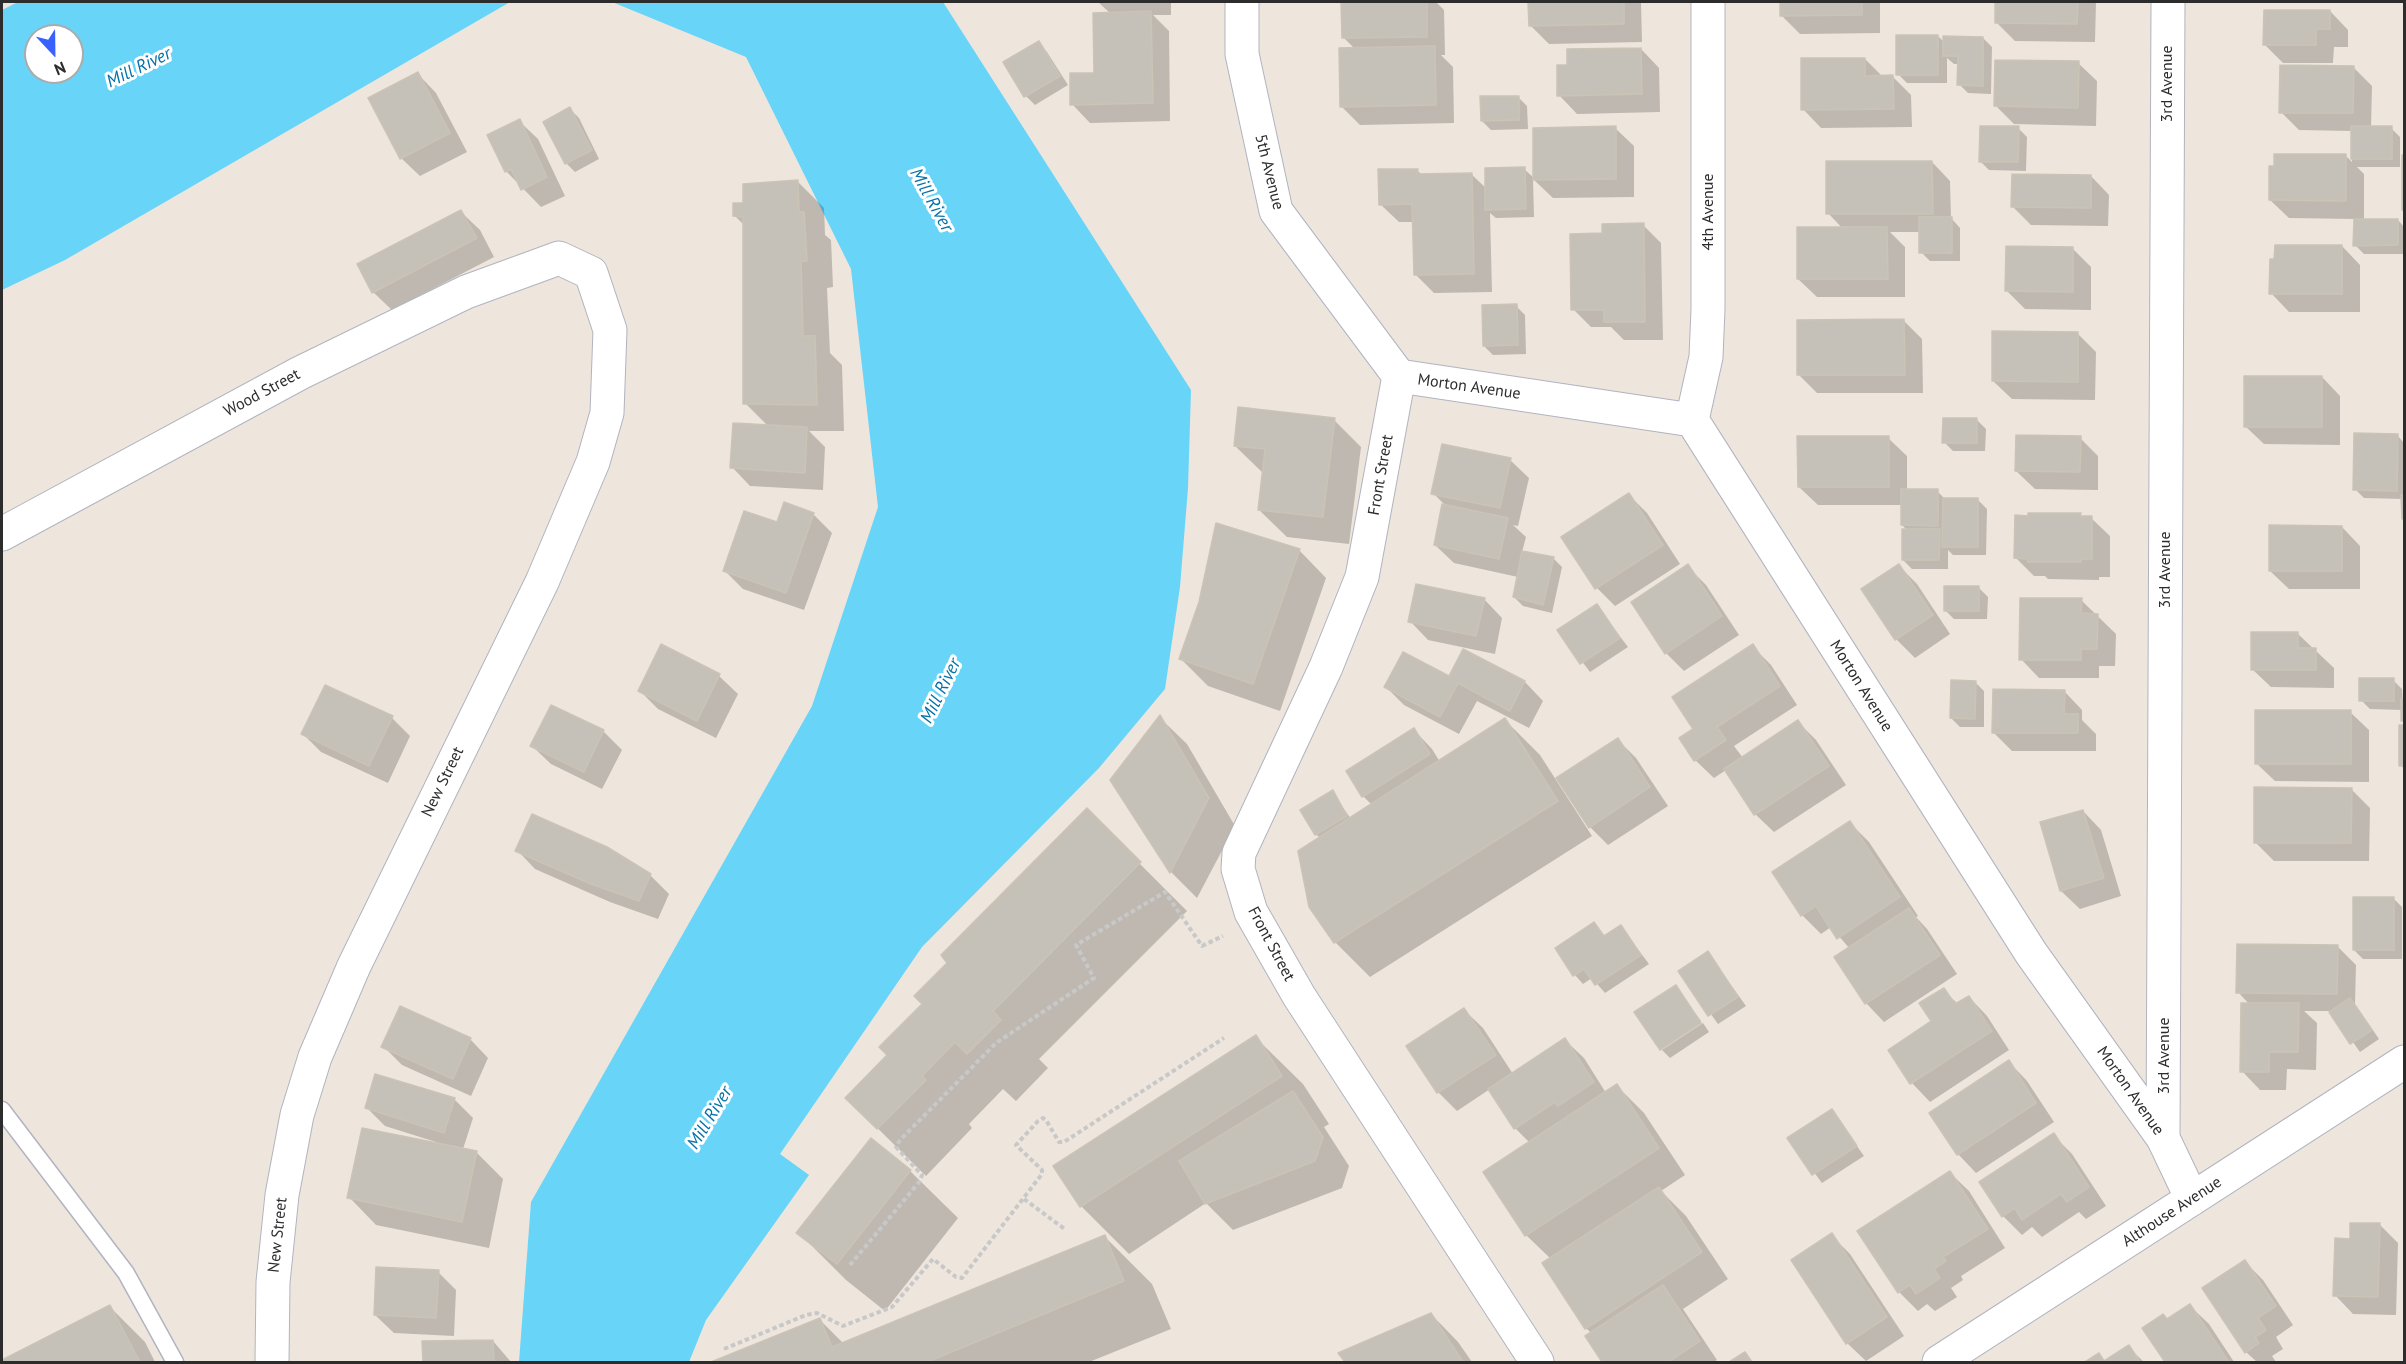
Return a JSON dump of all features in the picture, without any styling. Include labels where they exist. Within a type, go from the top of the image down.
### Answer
[{"type":"street","name":"5th Avenue","points":[[1242,2],[1242,54],[1276,211],[1399,376]]},
{"type":"street","name":"4th Avenue","points":[[1692,420],[1706,357],[1708,309],[1708,2]]},
{"type":"street","name":"3rd Avenue","points":[[2163,1138],[2168,2]]},
{"type":"street","name":"New Street","points":[[272,1362],[273,1282],[282,1195],[297,1115],[315,1057],[354,966],[542,582],[593,462],[607,413],[610,330],[591,273],[559,258],[531,268]]},
{"type":"street","name":"Wood Street","points":[[2,534],[300,373],[466,292],[531,268]]},
{"type":"street","name":"Morton Avenue","points":[[1399,376],[1692,420],[2031,953],[2163,1138],[2192,1199]]},
{"type":"street","name":"Front Street","points":[[1399,376],[1362,577],[1326,667],[1239,853],[1238,869],[1251,912],[1299,996],[1537,1362]]},
{"type":"street","name":"Althouse Avenue","points":[[1939,1362],[2404,1062]]},
{"type":"lane","points":[[2,1110],[126,1272],[175,1362]]},
{"type":"path","points":[[850,1265],[922,1175],[896,1147],[900,1140],[996,1043],[1094,978],[1076,945],[1165,892],[1202,946],[1226,934]]},
{"type":"path","points":[[724,1349],[806,1315],[817,1313],[843,1326],[892,1307],[933,1259],[956,1278],[962,1278],[1042,1174],[1042,1170],[1016,1145],[1038,1121],[1043,1118],[1046,1120],[1059,1142],[1064,1142],[1224,1038]]},
{"type":"path","points":[[1024,1199],[1066,1230]]},
{"type":"water","name":"Mill River","points":[[18,2],[510,2],[65,260],[2,290],[2,10]]},
{"type":"water","name":"Mill River","points":[[612,2],[943,2],[1191,390],[1188,488],[1180,587],[1165,689],[1099,768],[922,947],[780,1154],[809,1175],[706,1320],[689,1362],[519,1362],[531,1202],[812,706],[878,507],[851,269],[746,57]]},
{"type":"building","points":[[1341,2],[1427,2],[1427,37],[1342,38]]},
{"type":"building","points":[[1528,2],[1624,2],[1624,24],[1529,26]]},
{"type":"building","points":[[1780,2],[1862,2],[1862,15],[1780,16]]},
{"type":"building","points":[[1995,2],[2078,2],[2077,24],[1995,23]]},
{"type":"building","points":[[2264,10],[2330,10],[2330,29],[2316,29],[2316,45],[2263,45]]},
{"type":"building","points":[[1151,11],[1153,103],[1070,105],[1070,73],[1094,73],[1093,13]]},
{"type":"building","points":[[1896,35],[1938,35],[1938,75],[1896,75]]},
{"type":"building","points":[[1943,36],[1983,37],[1983,86],[1957,85],[1958,56],[1943,56]]},
{"type":"building","points":[[1039,41],[1060,76],[1024,97],[1003,62]]},
{"type":"building","points":[[1435,46],[1436,105],[1340,107],[1339,48]]},
{"type":"building","points":[[1641,48],[1642,94],[1557,96],[1557,65],[1567,65],[1567,49]]},
{"type":"building","points":[[1801,58],[1865,58],[1865,76],[1893,75],[1894,109],[1801,110]]},
{"type":"building","points":[[1995,60],[2079,61],[2078,108],[1994,106]]},
{"type":"building","points":[[2280,65],[2354,66],[2353,113],[2279,113]]},
{"type":"building","points":[[418,72],[450,133],[400,159],[368,98]]},
{"type":"building","points":[[1480,96],[1519,96],[1519,120],[1481,121]]},
{"type":"building","points":[[570,107],[592,150],[565,164],[543,122]]},
{"type":"building","points":[[520,119],[547,177],[521,190],[511,169],[505,172],[487,135]]},
{"type":"building","points":[[1616,126],[1616,179],[1533,180],[1533,128]]},
{"type":"building","points":[[1980,126],[2019,126],[2018,162],[1979,162]]},
{"type":"building","points":[[2351,126],[2392,126],[2392,159],[2351,159]]},
{"type":"building","points":[[2274,154],[2346,154],[2346,201],[2269,200],[2269,166],[2274,166]]},
{"type":"building","points":[[2402,155],[2404,155],[2404,210],[2402,210]]},
{"type":"building","points":[[1826,161],[1932,161],[1933,214],[1826,214]]},
{"type":"building","points":[[1525,167],[1526,209],[1485,210],[1485,168]]},
{"type":"building","points":[[1378,169],[1418,169],[1417,174],[1472,173],[1474,274],[1414,275],[1412,204],[1379,205]]},
{"type":"building","points":[[2012,174],[2091,175],[2091,208],[2011,207]]},
{"type":"building","points":[[798,180],[799,212],[804,212],[807,261],[801,261],[803,336],[815,336],[817,405],[743,404],[743,217],[733,216],[733,203],[743,203],[743,184]]},
{"type":"building","points":[[461,210],[477,238],[372,293],[357,264]]},
{"type":"building","points":[[1919,217],[1952,217],[1952,253],[1919,253]]},
{"type":"building","points":[[2354,219],[2398,219],[2398,245],[2353,246]]},
{"type":"building","points":[[1644,223],[1645,322],[1604,322],[1604,310],[1571,310],[1570,234],[1602,233],[1602,224]]},
{"type":"building","points":[[1797,227],[1887,227],[1888,279],[1797,279]]},
{"type":"building","points":[[2275,245],[2342,245],[2342,294],[2269,294],[2270,259],[2274,259]]},
{"type":"building","points":[[2006,246],[2073,247],[2073,292],[2005,291]]},
{"type":"building","points":[[1517,304],[1518,345],[1483,346],[1482,305]]},
{"type":"building","points":[[1904,319],[1905,375],[1797,375],[1797,320]]},
{"type":"building","points":[[1992,331],[2078,332],[2078,382],[1992,381]]},
{"type":"building","points":[[2244,376],[2322,376],[2322,427],[2244,427]]},
{"type":"building","points":[[1238,407],[1335,418],[1323,517],[1258,510],[1265,449],[1234,446]]},
{"type":"building","points":[[1943,418],[1977,418],[1977,443],[1942,443]]},
{"type":"building","points":[[733,423],[807,427],[805,473],[730,468]]},
{"type":"building","points":[[2354,433],[2398,434],[2397,491],[2353,490]]},
{"type":"building","points":[[2016,435],[2081,436],[2080,472],[2015,471]]},
{"type":"building","points":[[1797,436],[1889,436],[1889,487],[1798,487]]},
{"type":"building","points":[[1442,444],[1511,458],[1500,508],[1431,494]]},
{"type":"building","points":[[1901,489],[1938,489],[1938,526],[1901,525]]},
{"type":"building","points":[[1629,493],[1663,545],[1595,589],[1561,537]]},
{"type":"building","points":[[2401,495],[2404,495],[2404,519],[2402,519]]},
{"type":"building","points":[[1943,498],[1978,498],[1978,547],[1942,547]]},
{"type":"building","points":[[784,502],[814,513],[786,593],[723,571],[744,511],[777,522]]},
{"type":"building","points":[[1442,504],[1508,518],[1499,559],[1434,545]]},
{"type":"building","points":[[2028,513],[2081,513],[2080,516],[2092,516],[2092,559],[2081,559],[2081,562],[2028,562],[2028,559],[2014,558],[2015,515],[2028,516]]},
{"type":"building","points":[[1216,523],[1300,549],[1253,684],[1179,659],[1199,602]]},
{"type":"building","points":[[2269,525],[2342,526],[2342,571],[2269,571]]},
{"type":"building","points":[[1902,529],[1940,529],[1939,560],[1902,560]]},
{"type":"building","points":[[1522,551],[1554,557],[1543,605],[1513,597]]},
{"type":"building","points":[[1688,564],[1722,616],[1665,654],[1631,602]]},
{"type":"building","points":[[1899,564],[1933,615],[1895,640],[1861,589]]},
{"type":"building","points":[[1416,584],[1485,598],[1476,636],[1408,622]]},
{"type":"building","points":[[1944,586],[1979,586],[1979,611],[1944,611]]},
{"type":"building","points":[[2020,598],[2082,598],[2081,613],[2098,614],[2097,649],[2081,649],[2081,660],[2019,660]]},
{"type":"building","points":[[1597,604],[1620,638],[1580,664],[1557,630]]},
{"type":"building","points":[[2251,632],[2298,632],[2298,648],[2316,648],[2316,670],[2251,670]]},
{"type":"building","points":[[661,644],[720,674],[697,721],[638,691]]},
{"type":"building","points":[[1753,644],[1780,686],[1717,727],[1726,740],[1694,761],[1679,738],[1693,729],[1672,697]]},
{"type":"building","points":[[1463,649],[1525,681],[1510,711],[1458,683],[1440,717],[1384,687],[1403,652],[1449,676]]},
{"type":"building","points":[[2359,678],[2394,678],[2394,701],[2359,701]]},
{"type":"building","points":[[1951,680],[1976,681],[1975,719],[1950,718]]},
{"type":"building","points":[[325,685],[393,716],[369,766],[301,734]]},
{"type":"building","points":[[1993,689],[2065,690],[2064,714],[2078,714],[2078,733],[1992,733]]},
{"type":"building","points":[[2401,699],[2404,699],[2404,721],[2401,721]]},
{"type":"building","points":[[551,705],[604,730],[584,772],[530,746]]},
{"type":"building","points":[[2255,710],[2351,710],[2351,764],[2255,764]]},
{"type":"building","points":[[1160,715],[1209,798],[1170,873],[1110,780]]},
{"type":"building","points":[[1505,718],[1558,801],[1334,943],[1309,907],[1298,851]]},
{"type":"building","points":[[1798,720],[1829,766],[1754,815],[1724,769]]},
{"type":"building","points":[[2399,725],[2404,725],[2404,766],[2399,766]]},
{"type":"building","points":[[1414,728],[1430,754],[1362,797],[1346,771]]},
{"type":"building","points":[[1618,738],[1650,787],[1589,828],[1556,778]]},
{"type":"building","points":[[2254,787],[2352,788],[2351,843],[2254,843]]},
{"type":"building","points":[[1333,790],[1347,816],[1315,835],[1300,810]]},
{"type":"building","points":[[1087,808],[1141,862],[993,1011],[1001,1020],[967,1054],[955,1042],[922,1076],[926,1080],[877,1129],[845,1098],[887,1055],[879,1047],[922,1004],[914,996],[947,963],[941,955]]},
{"type":"building","points":[[2083,810],[2104,878],[2060,891],[2040,822]]},
{"type":"building","points":[[532,814],[607,847],[651,874],[639,901],[591,884],[515,851]]},
{"type":"building","points":[[1850,821],[1900,897],[1837,939],[1816,906],[1801,916],[1772,872]]},
{"type":"building","points":[[2353,897],[2394,897],[2394,950],[2353,950]]},
{"type":"building","points":[[1909,908],[1940,955],[1865,1004],[1834,957]]},
{"type":"building","points":[[1594,922],[1604,936],[1621,925],[1641,955],[1595,985],[1584,969],[1573,976],[1555,948]]},
{"type":"building","points":[[2237,944],[2338,945],[2337,994],[2236,993]]},
{"type":"building","points":[[1708,951],[1738,997],[1708,1016],[1678,971]]},
{"type":"building","points":[[1676,985],[1701,1023],[1660,1050],[1634,1012]]},
{"type":"building","points":[[1944,988],[1955,1004],[1969,996],[1992,1031],[1910,1084],[1888,1050],[1931,1021],[1919,1003]]},
{"type":"building","points":[[2350,998],[2372,1030],[2350,1044],[2329,1012]]},
{"type":"building","points":[[2241,1003],[2299,1003],[2298,1052],[2269,1052],[2269,1072],[2240,1072]]},
{"type":"building","points":[[400,1006],[471,1038],[453,1079],[381,1047]]},
{"type":"building","points":[[1464,1008],[1496,1055],[1437,1093],[1406,1046]]},
{"type":"building","points":[[1256,1035],[1282,1076],[1080,1207],[1053,1166]]},
{"type":"building","points":[[1565,1038],[1594,1082],[1558,1106],[1555,1102],[1514,1129],[1488,1089]]},
{"type":"building","points":[[2009,1060],[2036,1103],[1957,1155],[1929,1113]]},
{"type":"building","points":[[375,1074],[455,1098],[444,1133],[365,1108]]},
{"type":"building","points":[[1617,1084],[1659,1148],[1525,1236],[1483,1172]]},
{"type":"building","points":[[1293,1091],[1323,1137],[1315,1161],[1205,1204],[1179,1161]]},
{"type":"building","points":[[1832,1109],[1857,1146],[1812,1175],[1787,1138]]},
{"type":"building","points":[[362,1128],[477,1151],[462,1222],[347,1198]]},
{"type":"building","points":[[2054,1133],[2089,1187],[2067,1202],[2061,1194],[2022,1220],[2015,1208],[2002,1217],[1979,1182]]},
{"type":"building","points":[[871,1138],[911,1170],[837,1264],[796,1233]]},
{"type":"building","points":[[1950,1171],[1988,1229],[1943,1257],[1946,1261],[1934,1269],[1940,1278],[1916,1294],[1910,1285],[1898,1293],[1857,1231]]},
{"type":"building","points":[[1659,1187],[1702,1252],[1585,1329],[1542,1263]]},
{"type":"building","points":[[2350,1223],[2380,1223],[2378,1297],[2333,1296],[2335,1238],[2350,1239]]},
{"type":"building","points":[[1832,1233],[1887,1317],[1846,1344],[1791,1260]]},
{"type":"building","points":[[1105,1235],[1124,1281],[927,1362],[711,1362],[820,1318],[832,1347]]},
{"type":"building","points":[[2245,1260],[2276,1306],[2258,1318],[2266,1330],[2255,1337],[2259,1343],[2245,1353],[2202,1288]]},
{"type":"building","points":[[376,1267],[439,1270],[436,1318],[374,1315]]},
{"type":"building","points":[[1663,1285],[1700,1341],[1668,1362],[1602,1362],[1585,1336]]},
{"type":"building","points":[[2190,1304],[2229,1362],[2165,1362],[2142,1328],[2163,1314],[2167,1319]]},
{"type":"building","points":[[110,1305],[140,1362],[2,1362],[2,1360]]},
{"type":"building","points":[[1431,1313],[1463,1362],[1345,1362],[1338,1353]]},
{"type":"building","points":[[493,1340],[494,1362],[423,1362],[422,1341]]},
{"type":"building","points":[[2129,1345],[2140,1362],[2085,1362],[2099,1353],[2104,1361]]},
{"type":"building","points":[[1745,1352],[1752,1362],[1729,1362]]}]
